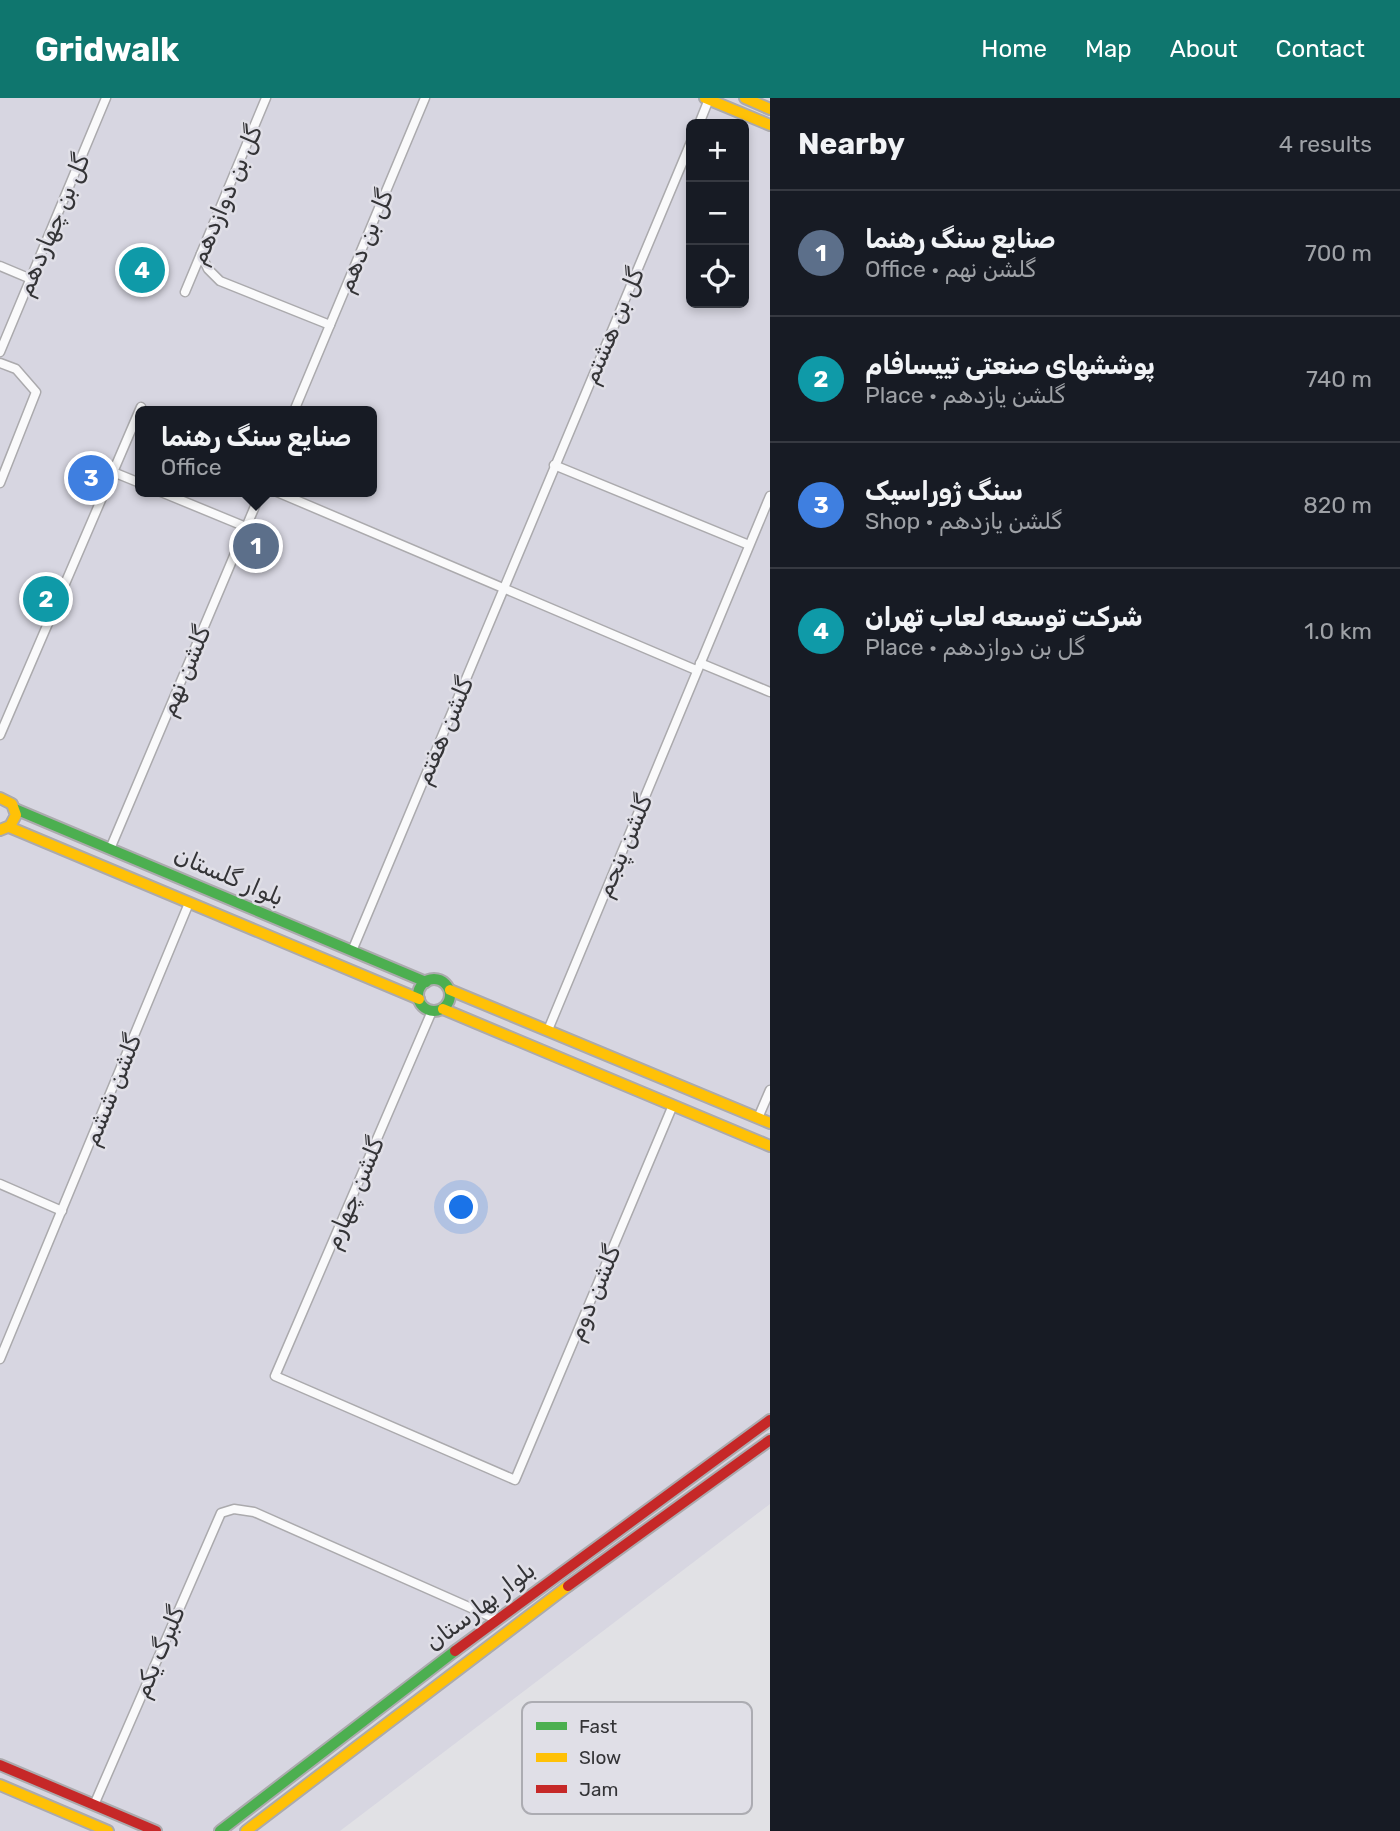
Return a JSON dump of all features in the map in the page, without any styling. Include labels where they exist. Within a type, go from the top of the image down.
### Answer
[{"type":"street","name":"گل بن چهاردهم","points":[[0,352],[106,98]]},
{"type":"street","name":"گل بن دوازدهم","points":[[185,292],[266,98]]},
{"type":"street","name":"گل بن دهم","points":[[296,406],[425,98]]},
{"type":"street","points":[[745,98],[770,109]]},
{"type":"street","points":[[701,119],[707,99],[770,124]]},
{"type":"street","name":"گل بن هشتم","points":[[535,511],[686,154]]},
{"type":"street","points":[[201,254],[208,269],[220,281],[330,325]]},
{"type":"street","points":[[0,266],[32,279]]},
{"type":"street","points":[[0,363],[16,369],[36,392],[0,483]]},
{"type":"street","points":[[0,734],[135,421]]},
{"type":"street","points":[[554,465],[749,545]]},
{"type":"street","points":[[113,472],[135,481]]},
{"type":"street","name":"گلشن پنجم","points":[[548,1030],[770,496]]},
{"type":"street","points":[[173,497],[246,527]]},
{"type":"street","name":"گلشن نهم","points":[[110,849],[259,497]]},
{"type":"street","points":[[289,497],[503,589],[698,667],[770,692]]},
{"type":"street","name":"گلشن هفتم","points":[[352,951],[535,511]]},
{"type":"street","name":"بلوار گلستان","points":[[0,798],[8,800],[15,808],[426,982]]},
{"type":"street","points":[[4,829],[16,817],[15,808]]},
{"type":"street","name":"بلوار گلستان","points":[[4,829],[419,999]]},
{"type":"street","name":"گلشن ششم","points":[[0,1359],[189,903]]},
{"type":"street","points":[[770,1123],[450,990],[437,980],[426,982],[420,989],[419,999],[424,1007],[770,1146]]},
{"type":"street","points":[[437,1010],[449,1003],[450,990]]},
{"type":"street","name":"گلشن چهارم","points":[[437,1010],[275,1376],[514,1480]]},
{"type":"street","points":[[758,1118],[770,1090]]},
{"type":"street","name":"گلشن دوم","points":[[514,1480],[673,1105]]},
{"type":"street","points":[[0,1184],[62,1211]]},
{"type":"street","name":"بلوار بهارستان","points":[[220,1831],[496,1619],[770,1420]]},
{"type":"street","name":"بلوار بهارستان","points":[[246,1831],[514,1625],[770,1440]]},
{"type":"street","name":"گلبرگ یکم","points":[[94,1805],[221,1513],[234,1509],[254,1512],[496,1619]]},
{"type":"street","points":[[0,1765],[156,1831]]},
{"type":"street","points":[[0,1785],[108,1831]]},
{"type":"shaded area","points":[[0,98],[770,98],[770,1504],[340,1831],[0,1831]]},
{"type":"traffic: fast","points":[[15,809],[426,982]]},
{"type":"traffic: fast","points":[[434,979],[445,984],[450,995],[445,1006],[434,1011],[423,1006],[418,995],[423,984],[434,979]]},
{"type":"traffic: fast","points":[[220,1831],[455,1651]]},
{"type":"traffic: slow","points":[[705,98],[770,125]]},
{"type":"traffic: slow","points":[[745,98],[770,109]]},
{"type":"traffic: slow","points":[[0,798],[12,804],[16,815],[10,826],[0,830]]},
{"type":"traffic: slow","points":[[9,827],[419,999]]},
{"type":"traffic: slow","points":[[450,990],[770,1123]]},
{"type":"traffic: slow","points":[[443,1009],[770,1146]]},
{"type":"traffic: slow","points":[[246,1831],[568,1586]]},
{"type":"traffic: slow","points":[[0,1785],[108,1831]]},
{"type":"traffic: jam","points":[[455,1651],[770,1420]]},
{"type":"traffic: jam","points":[[568,1586],[770,1440]]},
{"type":"traffic: jam","points":[[0,1765],[156,1831]]},
{"type":"place","name":"شرکت توسعه لعاب تهران","points":[[142,270]]},
{"type":"place","name":"سنگ ژوراسیک","points":[[91,478]]},
{"type":"place","name":"صنایع سنگ رهنما","points":[[256,546]]},
{"type":"place","name":"پوششهای صنعتی تییسافام","points":[[46,599]]}]
